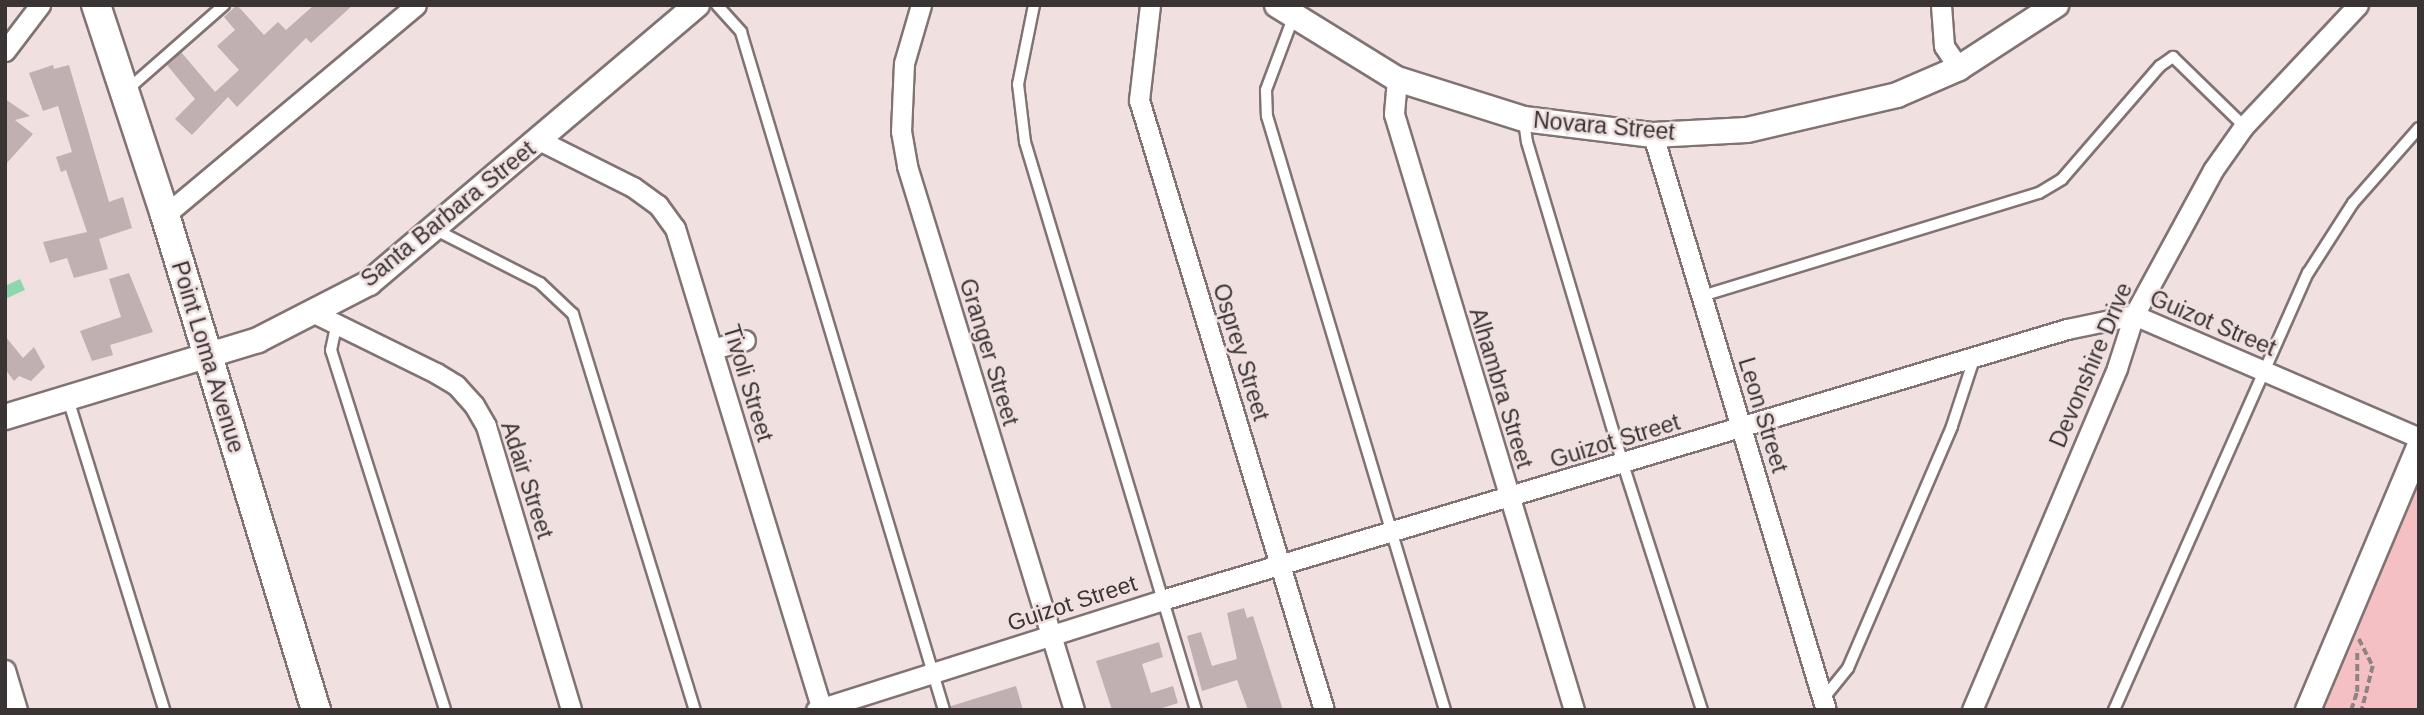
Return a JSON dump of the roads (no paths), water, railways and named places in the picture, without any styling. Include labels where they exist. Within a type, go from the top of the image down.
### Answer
[{"type":"main road","name":"Point Loma Avenue","points":[[96,5],[165,215],[316,710]]},
{"type":"street","points":[[5,51],[40,5]]},
{"type":"street","points":[[165,215],[416,5]]},
{"type":"street","name":"Santa Barbara Street","points":[[5,417],[208,357],[326,317],[436,230],[697,5]]},
{"type":"street","name":"Granger Street","points":[[921,5],[901,86],[906,166],[1074,710]]},
{"type":"street","name":"Osprey Street","points":[[1150,5],[1139,100],[1324,710]]},
{"type":"street","points":[[1941,5],[1944,46],[1959,68]]},
{"type":"street","name":"Novara Street","points":[[1285,11],[1397,79],[1524,119],[1653,135],[1747,130],[1825,115],[1897,94],[1959,68],[2056,5]]},
{"type":"street","name":"Devonshire Drive","points":[[1972,710],[2117,368],[2134,315],[2213,170],[2245,126],[2358,5]]},
{"type":"street","name":"Alhambra Street","points":[[1397,79],[1394,114],[1508,499],[1574,710]]},
{"type":"street","name":"Leon Street","points":[[1653,135],[1825,705]]},
{"type":"street","name":"Tivoli Street","points":[[539,140],[633,187],[658,205],[675,228],[820,709]]},
{"type":"street","name":"Guizot Street","points":[[820,709],[932,671],[1052,637],[1162,600],[1281,568],[1393,531],[1508,499],[2067,329],[2134,315],[2419,438]]},
{"type":"street","name":"Adair Street","points":[[326,317],[347,332],[456,385],[486,426],[571,710]]},
{"type":"street","points":[[712,349],[745,340]]},
{"type":"street","points":[[2308,710],[2419,447]]},
{"type":"street","points":[[5,670],[17,710]]},
{"type":"lane","points":[[124,92],[224,5]]},
{"type":"lane","points":[[717,5],[741,32],[944,710]]},
{"type":"lane","points":[[1034,5],[1018,84],[1025,142],[1196,710]]},
{"type":"lane","points":[[1285,11],[1266,90],[1267,116],[1445,710]]},
{"type":"lane","points":[[1702,296],[2039,193],[2062,179],[2160,66],[2173,57],[2245,126]]},
{"type":"lane","points":[[1524,119],[1527,142],[1623,464],[1702,710]]},
{"type":"lane","points":[[2114,710],[2262,370],[2308,273],[2353,203],[2419,128]]},
{"type":"lane","points":[[436,230],[540,283],[573,314],[695,710]]},
{"type":"lane","points":[[326,317],[331,350],[444,710]]},
{"type":"lane","points":[[1825,705],[1848,668],[1952,426],[1973,359]]},
{"type":"lane","points":[[68,398],[164,710]]}]
